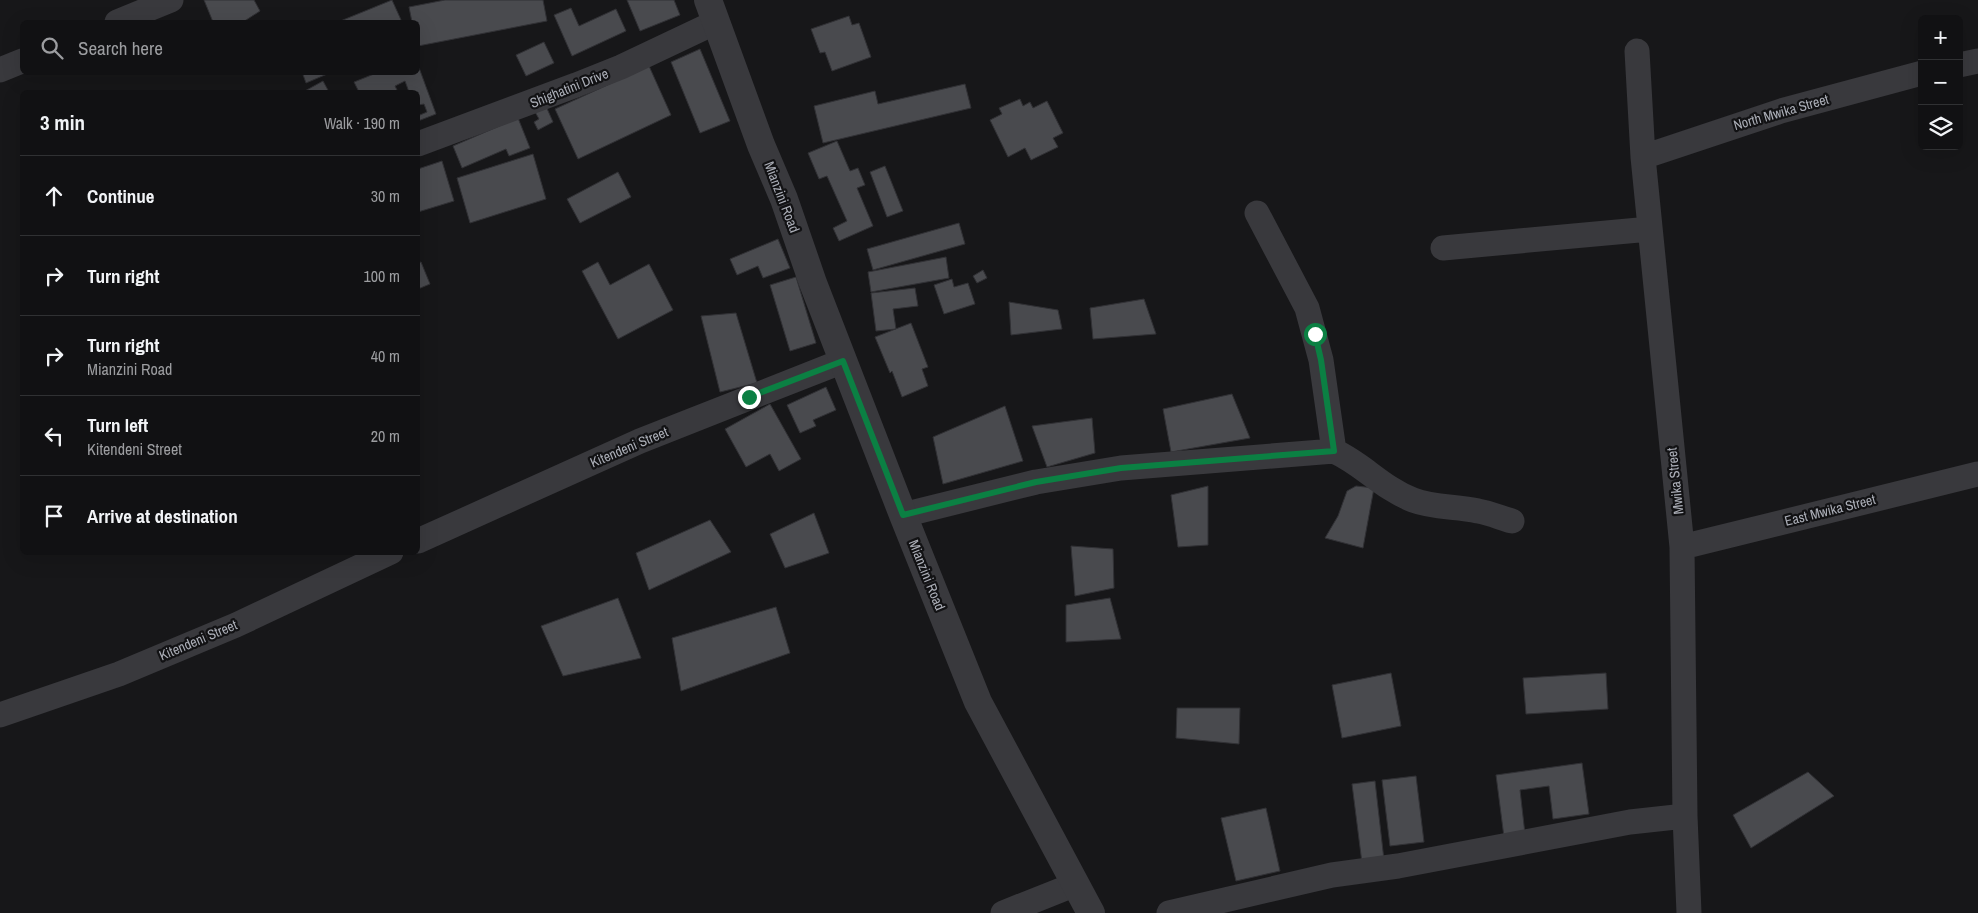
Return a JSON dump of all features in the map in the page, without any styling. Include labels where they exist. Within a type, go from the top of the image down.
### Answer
[{"type":"street","points":[[122,20],[171,0]]},
{"type":"street","name":"Shighatini Drive","points":[[420,143],[621,67],[712,11]]},
{"type":"street","name":"Mianzini Road","points":[[712,11],[843,361],[978,702],[1091,913]]},
{"type":"street","name":"Mwika Street","points":[[1637,50],[1642,157],[1682,547],[1685,816],[1689,913]]},
{"type":"street","points":[[0,70],[20,61]]},
{"type":"street","points":[[1963,64],[1978,61]]},
{"type":"street","name":"North Mwika Street","points":[[1642,157],[1781,111],[1918,74]]},
{"type":"street","points":[[1257,213],[1307,308],[1321,360],[1334,451]]},
{"type":"street","points":[[1443,248],[1650,229]]},
{"type":"street","name":"Kitendeni Street","points":[[420,539],[640,441],[843,361]]},
{"type":"street","points":[[903,515],[1036,482],[1121,468],[1334,451],[1346,456],[1388,488],[1414,500],[1436,506],[1479,511],[1512,521]]},
{"type":"street","name":"East Mwika Street","points":[[1682,547],[1978,474]]},
{"type":"street","name":"Kitendeni Street","points":[[0,715],[119,674],[236,625],[385,555]]},
{"type":"street","points":[[1170,913],[1332,875],[1398,866],[1630,822],[1685,816]]},
{"type":"street","points":[[1003,913],[1076,884]]},
{"type":"building","points":[[204,0],[254,0],[260,11],[246,20],[212,20]]},
{"type":"building","points":[[392,0],[401,20],[343,20]]},
{"type":"building","points":[[445,0],[543,0],[547,21],[420,46],[420,20],[412,20],[409,7]]},
{"type":"building","points":[[627,0],[674,0],[680,15],[640,31]]},
{"type":"building","points":[[571,8],[579,26],[616,9],[626,31],[572,56],[554,15]]},
{"type":"building","points":[[849,16],[852,25],[859,23],[871,57],[832,71],[825,52],[820,53],[811,29]]},
{"type":"building","points":[[544,42],[554,63],[526,76],[516,55]]},
{"type":"building","points":[[700,49],[730,121],[700,133],[671,62]]},
{"type":"building","points":[[649,66],[671,115],[578,159],[555,109]]},
{"type":"building","points":[[420,70],[436,114],[420,120],[420,115],[427,112],[424,104],[420,105],[420,90],[408,90],[405,81],[395,86],[397,90],[358,90],[354,82],[372,75],[420,75]]},
{"type":"building","points":[[303,75],[325,75],[306,83]]},
{"type":"building","points":[[323,81],[328,90],[307,90]]},
{"type":"building","points":[[965,84],[971,108],[823,143],[814,106],[875,91],[878,104]]},
{"type":"building","points":[[1020,99],[1023,106],[1030,102],[1033,108],[1047,101],[1063,133],[1053,138],[1058,147],[1031,160],[1025,148],[1008,157],[990,120],[1002,114],[999,108]]},
{"type":"building","points":[[545,104],[553,122],[538,130],[534,122],[539,119],[534,110]]},
{"type":"building","points":[[518,118],[530,148],[509,156],[506,149],[462,168],[453,146]]},
{"type":"building","points":[[837,141],[850,171],[858,168],[865,185],[857,188],[873,226],[839,241],[833,228],[847,221],[827,176],[819,179],[808,153]]},
{"type":"building","points":[[533,154],[546,199],[470,223],[457,178]]},
{"type":"building","points":[[442,161],[454,201],[420,211],[420,168]]},
{"type":"building","points":[[885,166],[903,211],[887,217],[870,172]]},
{"type":"building","points":[[618,172],[631,197],[580,223],[567,199]]},
{"type":"building","points":[[959,223],[965,244],[873,270],[867,249]]},
{"type":"building","points":[[778,239],[790,268],[763,278],[758,266],[737,275],[730,259]]},
{"type":"building","points":[[946,257],[949,278],[871,292],[868,272]]},
{"type":"building","points":[[420,262],[430,284],[420,288]]},
{"type":"building","points":[[598,262],[610,285],[649,264],[673,310],[618,339],[582,271]]},
{"type":"building","points":[[983,270],[987,278],[977,283],[973,276]]},
{"type":"building","points":[[796,277],[816,343],[790,351],[770,285]]},
{"type":"building","points":[[952,279],[954,287],[968,283],[975,304],[944,314],[934,285]]},
{"type":"building","points":[[915,288],[918,306],[893,309],[896,329],[876,331],[871,293]]},
{"type":"building","points":[[1144,299],[1156,334],[1093,339],[1090,308]]},
{"type":"building","points":[[1009,302],[1058,310],[1062,329],[1011,335]]},
{"type":"building","points":[[736,313],[757,383],[720,392],[701,316]]},
{"type":"building","points":[[911,323],[928,367],[922,369],[928,386],[902,397],[892,371],[890,373],[875,337]]},
{"type":"building","points":[[826,387],[836,410],[813,420],[816,426],[800,433],[787,405]]},
{"type":"building","points":[[1232,394],[1250,438],[1171,452],[1163,409]]},
{"type":"building","points":[[770,404],[801,459],[779,471],[770,454],[746,467],[725,429]]},
{"type":"building","points":[[1005,406],[1023,461],[943,484],[933,437]]},
{"type":"building","points":[[1092,418],[1095,453],[1047,467],[1032,426]]},
{"type":"building","points":[[1208,486],[1208,545],[1178,547],[1171,495]]},
{"type":"building","points":[[1356,486],[1374,488],[1363,548],[1325,538],[1338,516],[1347,491]]},
{"type":"building","points":[[814,513],[829,553],[785,568],[770,534]]},
{"type":"building","points":[[710,520],[731,552],[649,590],[636,553]]},
{"type":"building","points":[[1071,546],[1113,549],[1114,588],[1075,596]]},
{"type":"building","points":[[618,598],[641,658],[563,676],[541,626]]},
{"type":"building","points":[[1110,598],[1121,639],[1066,642],[1066,605]]},
{"type":"building","points":[[776,607],[790,653],[681,691],[672,638]]},
{"type":"building","points":[[1391,673],[1401,726],[1342,738],[1332,685]]},
{"type":"building","points":[[1606,673],[1608,709],[1526,714],[1523,678]]},
{"type":"building","points":[[1177,708],[1240,708],[1239,744],[1176,738]]},
{"type":"building","points":[[1582,763],[1589,814],[1553,819],[1549,786],[1520,790],[1525,834],[1504,837],[1496,775]]},
{"type":"building","points":[[1808,772],[1834,796],[1751,848],[1733,815]]},
{"type":"building","points":[[1416,776],[1424,842],[1390,846],[1382,780]]},
{"type":"building","points":[[1375,781],[1384,860],[1362,863],[1352,784]]},
{"type":"building","points":[[1266,808],[1280,871],[1236,881],[1221,818]]},
{"type":"route","points":[[749,397],[843,361],[903,515],[1036,482],[1121,468],[1334,451],[1321,360],[1315,334]]}]
